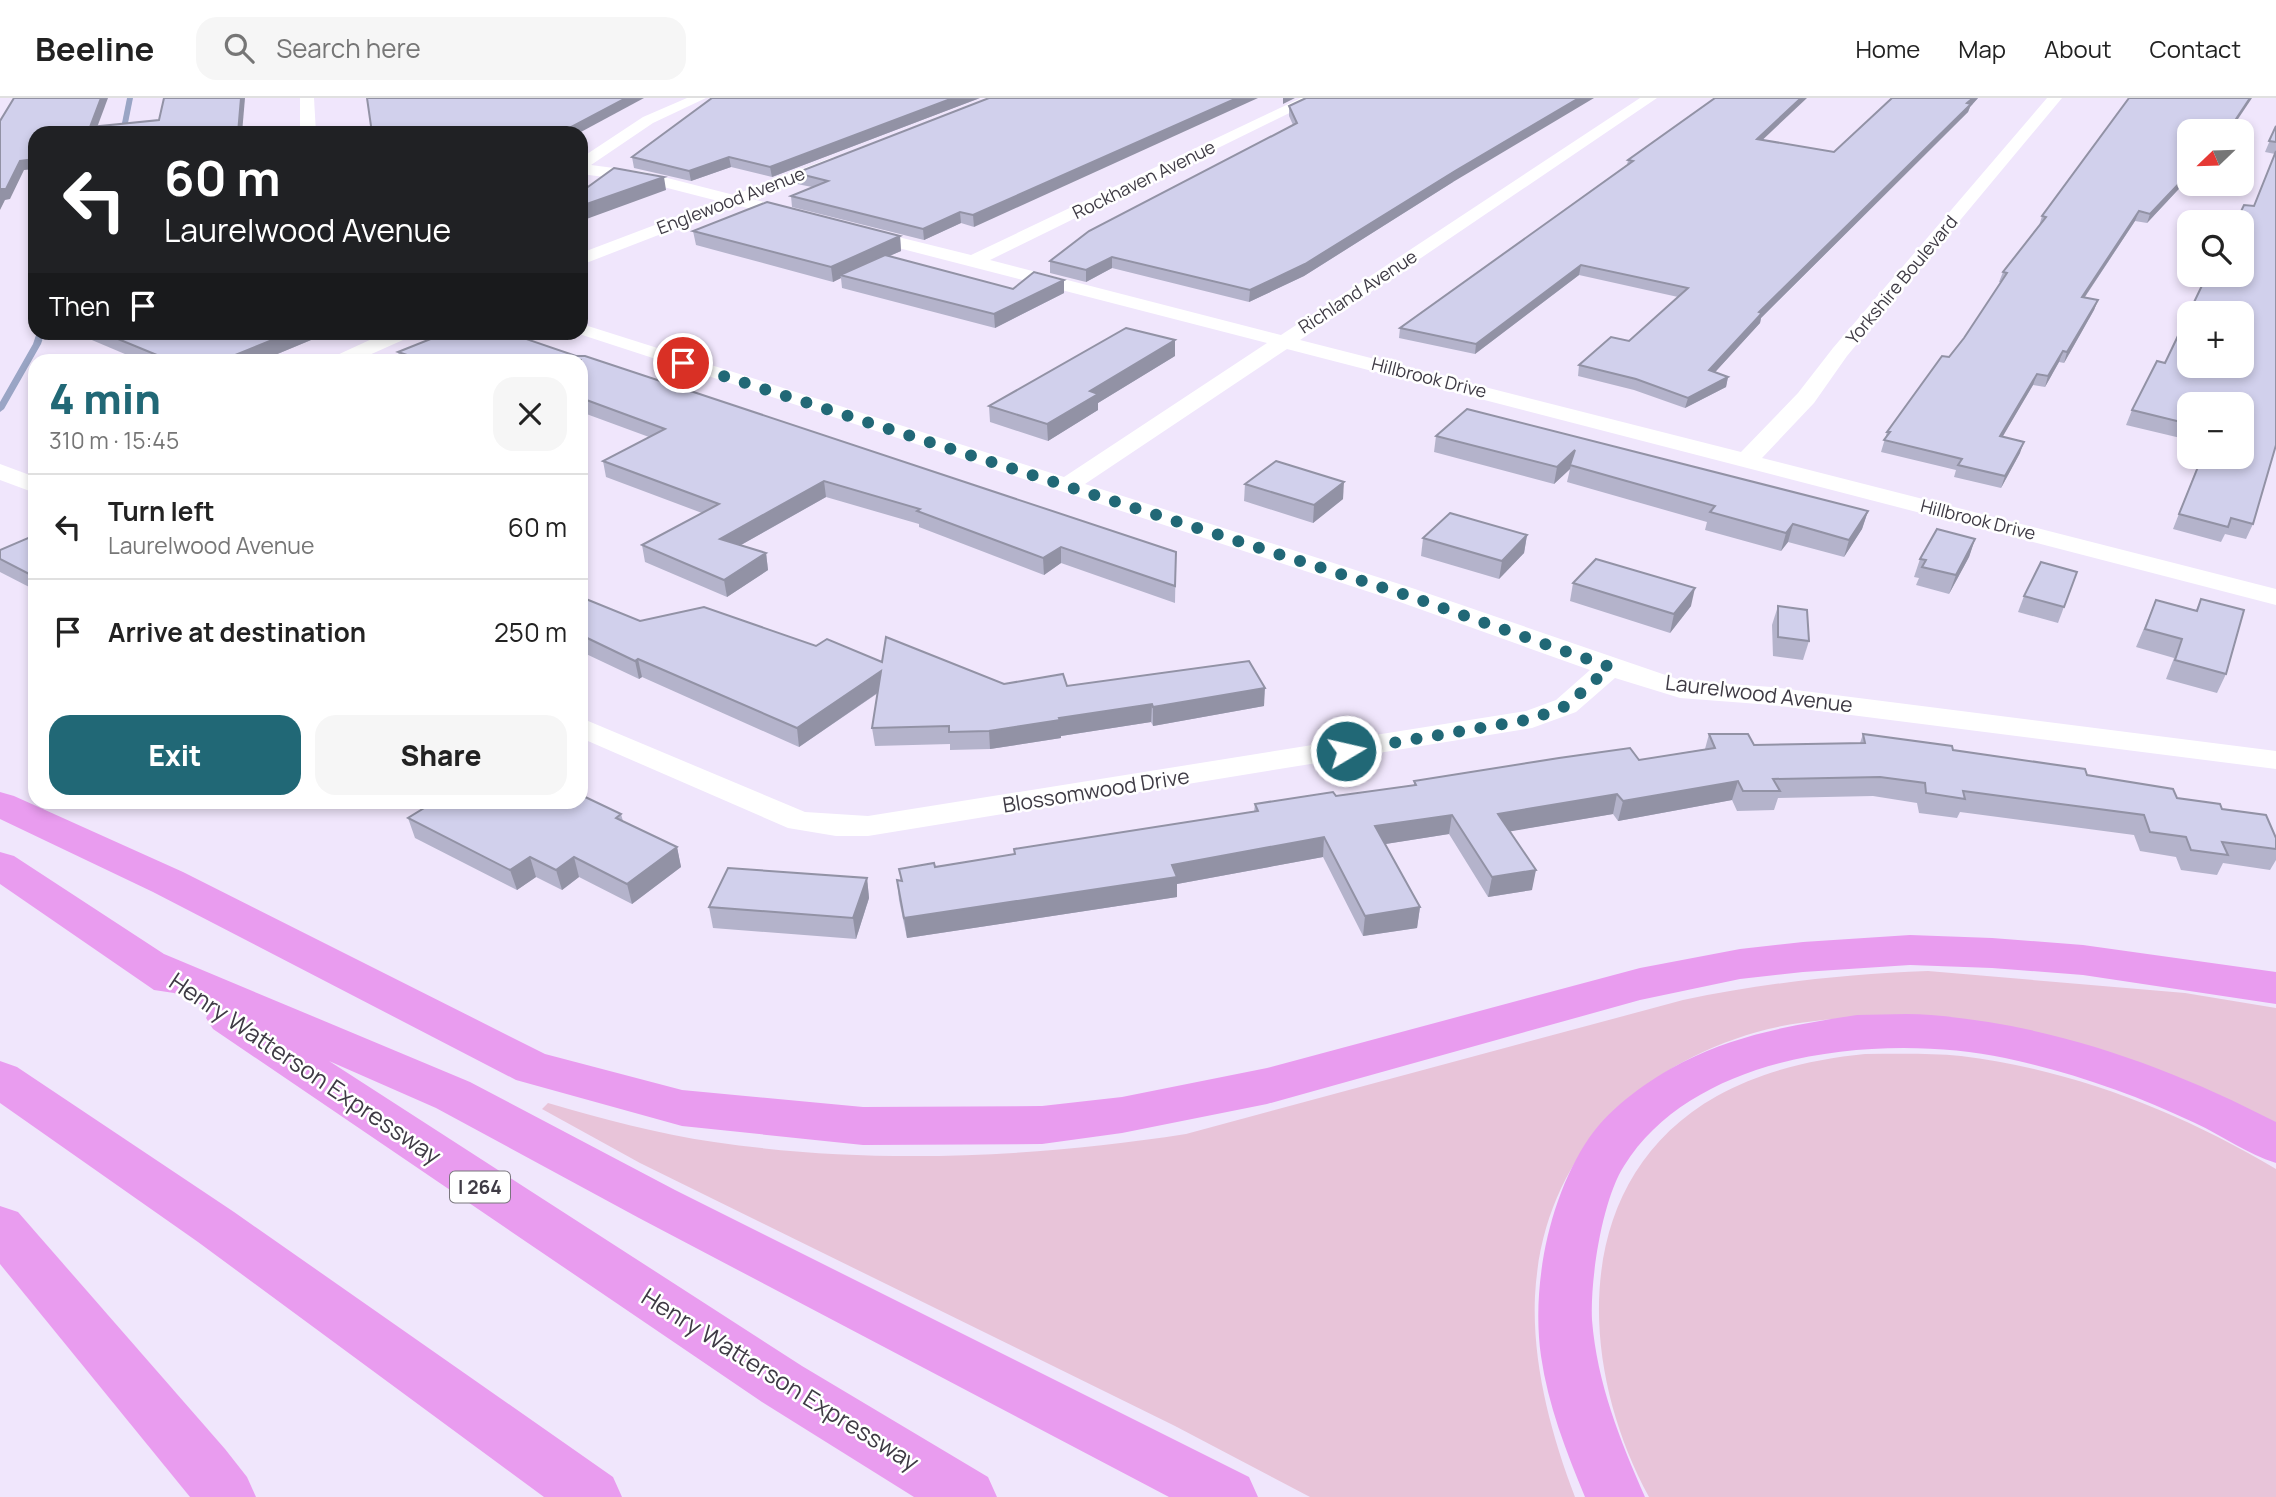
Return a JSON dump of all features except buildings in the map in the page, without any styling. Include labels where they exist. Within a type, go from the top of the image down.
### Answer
[{"type":"highway","points":[[0,804],[168,882],[532,1068],[682,1108],[789,1121],[863,1126],[956,1127],[1042,1125],[1122,1115],[1267,1086],[1640,985],[1740,964],[1803,957],[1910,950],[1992,953],[2083,960],[2276,988]]},
{"type":"highway","name":"Henry Watterson Expressway","points":[[0,865],[483,1189],[782,1384],[967,1497]]},
{"type":"highway","points":[[150,965],[453,1095],[657,1204],[1228,1497]]},
{"type":"highway","points":[[1615,1497],[1593,1450],[1567,1359],[1564,1292],[1575,1228],[1598,1165],[1637,1116],[1692,1078],[1755,1049],[1823,1035],[1895,1030],[1965,1035],[2036,1048],[2118,1072],[2207,1107],[2276,1144]]},
{"type":"highway","points":[[0,1079],[216,1227],[592,1497]]},
{"type":"highway","points":[[0,1227],[226,1497]]},
{"type":"street","points":[[307,98],[308,126]]},
{"type":"street","points":[[588,162],[648,120],[699,98]]},
{"type":"street","name":"Rockhaven Avenue","points":[[974,261],[1313,98]]},
{"type":"street","name":"Richland Avenue","points":[[1065,487],[1650,98]]},
{"type":"street","name":"Yorkshire Boulevard","points":[[1747,460],[1806,398],[1840,352],[2054,98]]},
{"type":"street","name":"Englewood Avenue","points":[[588,256],[848,156]]},
{"type":"street","points":[[588,168],[644,177],[814,220]]},
{"type":"street","name":"Hillbrook Drive","points":[[841,227],[2276,597]]},
{"type":"street","name":"Laurelwood Avenue","points":[[588,332],[1406,595],[1680,689],[1772,696],[2276,760]]},
{"type":"street","points":[[356,354],[387,340]]},
{"type":"street","points":[[0,471],[28,483]]},
{"type":"street","name":"Blossomwood Drive","points":[[588,730],[799,821],[836,826],[868,826],[1532,719],[1566,706],[1610,667]]},
{"type":"shaded area","points":[[1928,971],[2185,993],[2276,1008],[2276,1125],[1872,1016],[1771,1028],[1712,1048],[1670,1069],[1633,1096],[1601,1127],[1575,1163],[1555,1203],[1541,1247],[1535,1296],[1540,1373],[1558,1449],[1575,1497],[1310,1497],[1175,1426],[640,1163],[542,1109],[548,1103],[631,1126],[693,1139],[832,1154],[950,1156],[1069,1149],[1186,1134],[1683,1000],[1805,980]]},
{"type":"shaded area","points":[[1865,1054],[1961,1056],[2002,1062],[2084,1082],[2202,1129],[2276,1169],[2276,1497],[1649,1497],[1625,1445],[1608,1390],[1600,1334],[1600,1278],[1611,1225],[1634,1175],[1669,1132],[1717,1096],[1734,1087],[1789,1068]]},
{"type":"waterway","points":[[124,126],[130,98]]},
{"type":"waterway","points":[[31,354],[38,340]]},
{"type":"waterway","points":[[0,409],[28,360]]},
{"type":"route","points":[[683,363],[1406,595],[1610,667],[1566,706],[1532,719],[1346,751]]}]
